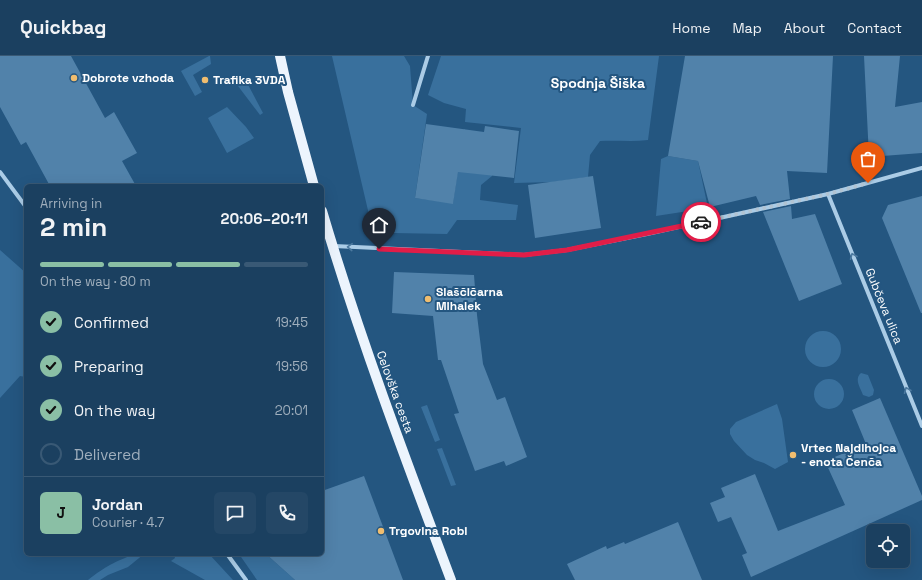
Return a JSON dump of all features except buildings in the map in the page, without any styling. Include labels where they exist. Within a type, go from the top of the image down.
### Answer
[{"type":"main road","points":[[280,56],[288,92],[313,184]]},
{"type":"main road","name":"Celovška cesta","points":[[324,219],[364,346],[451,580]]},
{"type":"street","points":[[413,105],[428,56]]},
{"type":"street","points":[[332,246],[524,255],[574,249],[828,194],[922,168]]},
{"type":"street","points":[[0,172],[24,204]]},
{"type":"street","name":"Gubčeva ulica","points":[[828,194],[922,426]]},
{"type":"street","points":[[228,556],[246,580]]},
{"type":"shaded area","points":[[209,56],[211,64],[193,75],[202,92],[195,96],[181,71]]},
{"type":"shaded area","points":[[332,56],[404,56],[410,66],[413,105],[427,114],[415,198],[453,203],[464,129],[494,150],[492,176],[481,185],[480,200],[518,205],[516,220],[457,220],[447,234],[394,233],[370,219]]},
{"type":"shaded area","points":[[441,56],[659,56],[648,140],[600,141],[590,155],[588,177],[553,182],[514,183],[521,128],[465,122],[466,109],[444,103],[428,95]]},
{"type":"shaded area","points":[[244,77],[263,113],[260,115],[235,80]]},
{"type":"shaded area","points":[[227,107],[254,138],[227,153],[208,118]]},
{"type":"shaded area","points":[[668,156],[698,161],[708,208],[656,216],[661,159]]},
{"type":"shaded area","points":[[0,250],[24,271],[24,377],[20,376],[0,398]]},
{"type":"shaded area","points":[[827,331],[836,336],[840,342],[840,356],[836,362],[827,367],[819,367],[810,362],[806,356],[805,345],[810,336],[816,332]]},
{"type":"shaded area","points":[[861,373],[868,375],[874,390],[873,395],[869,397],[863,395],[858,383],[858,378]]},
{"type":"shaded area","points":[[829,379],[840,383],[844,394],[840,405],[829,409],[818,405],[814,394],[818,383]]},
{"type":"shaded area","points":[[777,404],[782,419],[788,462],[775,469],[747,455],[734,441],[730,434],[730,429],[736,422]]},
{"type":"shaded area","points":[[427,405],[440,440],[435,442],[421,407]]},
{"type":"shaded area","points":[[442,448],[456,485],[451,486],[437,449]]},
{"type":"shaded area","points":[[129,556],[142,556],[128,567],[100,580],[88,580],[100,571]]},
{"type":"shaded area","points":[[174,556],[211,556],[233,580],[205,580],[171,561],[175,558]]},
{"type":"shaded area","points":[[240,556],[268,556],[295,580],[257,580]]},
{"type":"way so far","points":[[701,222],[828,194],[868,183]]},
{"type":"place","name":"Dobrote vzhoda","points":[[74,78]]},
{"type":"place","name":"Trafika 3VDA","points":[[205,80]]},
{"type":"place","name":"Slaščičarna Mihalek","points":[[428,299]]},
{"type":"place","name":"Vrtec Najdihojca - enota Čenča","points":[[793,455]]},
{"type":"place","name":"Trgovina Robi","points":[[381,531]]},
{"type":"district","name":"Spodnja Šiška","points":[[598,83]]},
{"type":"route","points":[[379,249],[524,255],[567,250],[701,222]]}]
